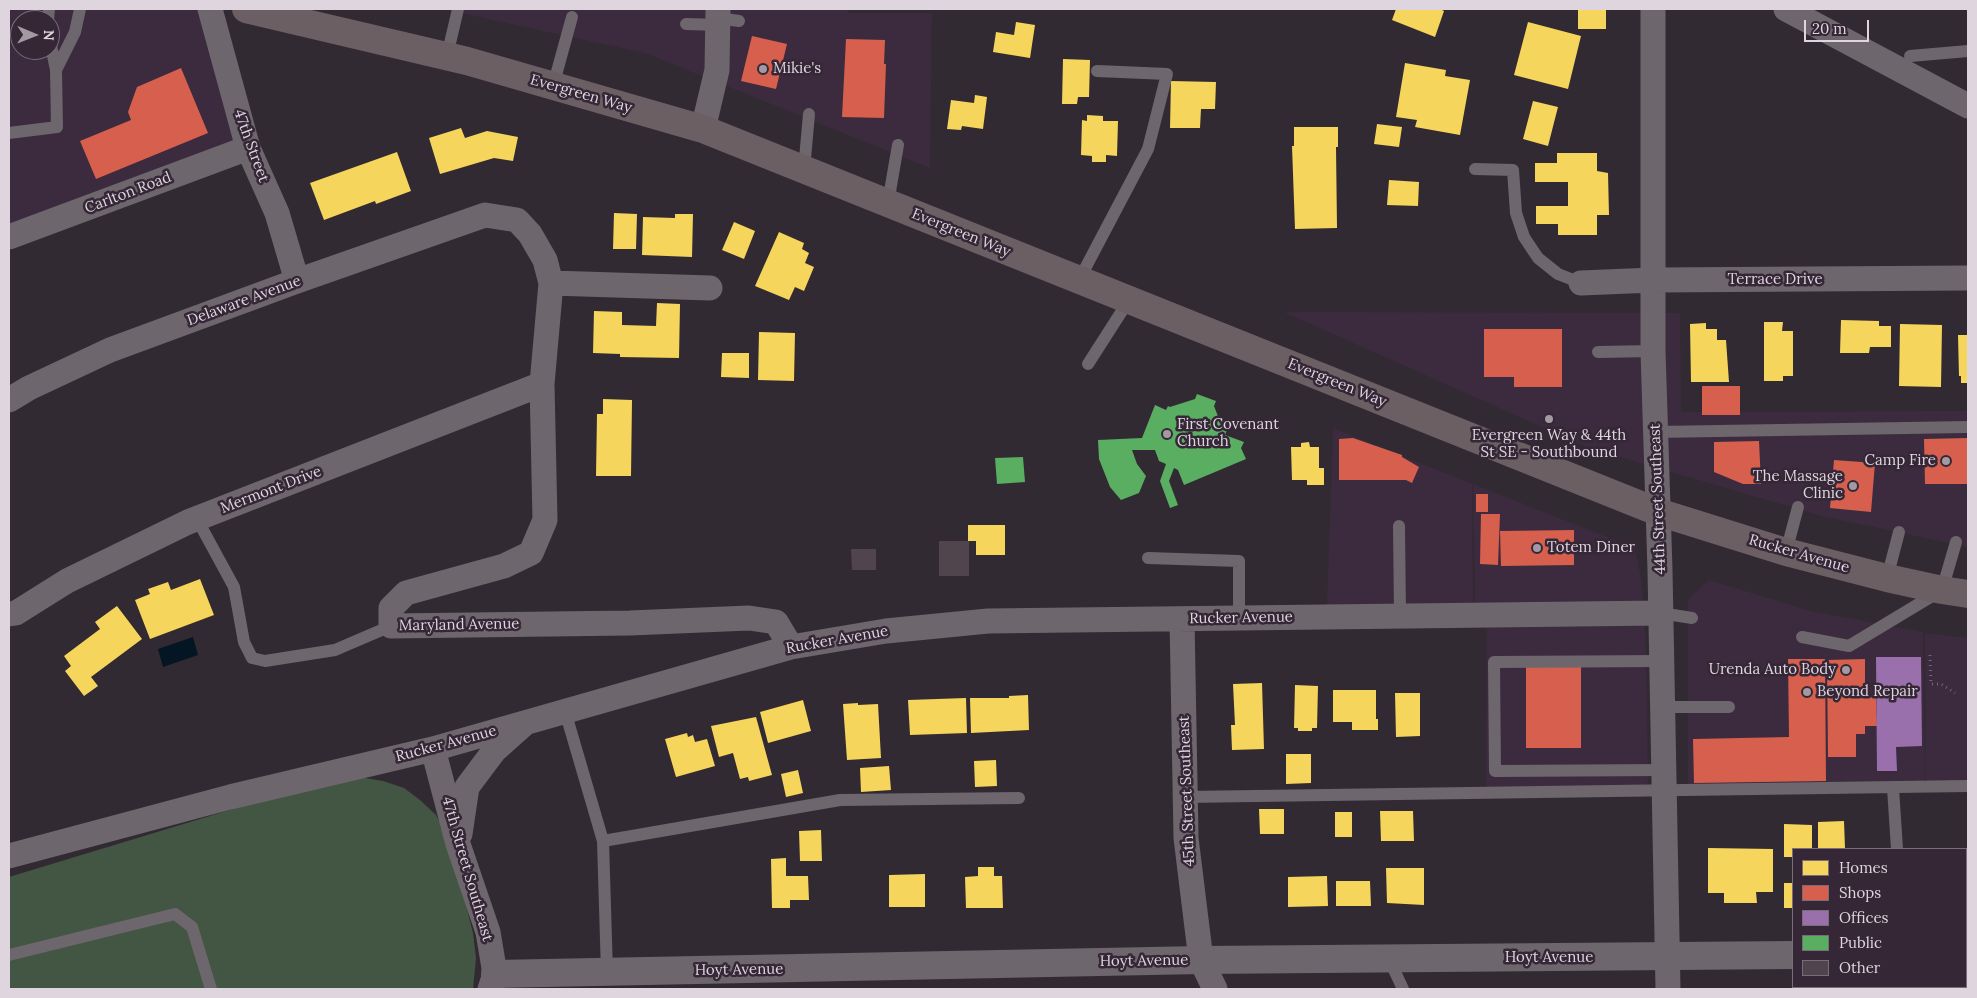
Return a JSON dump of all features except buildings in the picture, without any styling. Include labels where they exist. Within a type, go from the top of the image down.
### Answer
[{"type":"main road","name":"Evergreen Way","points":[[246,9],[447,56],[702,129],[1658,512]]},
{"type":"main road","name":"Rucker Avenue","points":[[1658,512],[1786,552],[1887,578],[1955,592]]},
{"type":"street","name":"47th Street","points":[[210,9],[248,148],[277,213],[297,282]]},
{"type":"street","name":"44th Street Southeast","points":[[1654,9],[1653,351],[1662,661],[1668,989]]},
{"type":"street","points":[[1786,9],[1909,59],[1968,106]]},
{"type":"street","points":[[702,129],[717,70],[723,18]]},
{"type":"street","name":"Carlton Road","points":[[9,238],[248,148]]},
{"type":"street","name":"Delaware Avenue","points":[[9,400],[29,388],[110,350],[486,215]]},
{"type":"street","name":"Maryland Avenue","points":[[486,215],[517,220],[530,234],[545,260],[551,283],[542,384],[545,520],[531,553],[504,566],[406,592],[391,608],[391,626],[630,623],[749,618],[776,622],[791,647]]},
{"type":"street","name":"Terrace Drive","points":[[1581,283],[1653,280],[1968,278]]},
{"type":"street","points":[[551,283],[710,288]]},
{"type":"street","name":"Mermont Drive","points":[[9,614],[16,613],[67,581],[198,518],[542,384]]},
{"type":"street","name":"Rucker Avenue","points":[[9,856],[230,797],[433,749],[791,647],[886,630],[988,622],[1660,614]]},
{"type":"street","name":"45th Street Southeast","points":[[1182,619],[1186,838],[1201,960],[1215,989]]},
{"type":"street","points":[[458,844],[467,787],[494,751],[526,722]]},
{"type":"street","name":"47th Street Southeast","points":[[433,749],[458,844],[488,932],[492,982]]},
{"type":"street","name":"Hoyt Avenue","points":[[492,982],[607,973],[1201,960],[1792,955]]},
{"type":"lane","points":[[56,70],[75,32],[80,9]]},
{"type":"lane","points":[[447,56],[458,9]]},
{"type":"lane","points":[[553,86],[572,17]]},
{"type":"lane","points":[[686,24],[723,18]]},
{"type":"lane","points":[[1909,59],[1968,51]]},
{"type":"lane","points":[[9,132],[57,127],[56,70],[54,60]]},
{"type":"lane","points":[[1079,280],[1148,149],[1167,74],[1097,71]]},
{"type":"lane","points":[[804,170],[809,114]]},
{"type":"lane","points":[[888,203],[898,146]]},
{"type":"lane","points":[[1475,169],[1513,170],[1516,213],[1524,237],[1538,258],[1558,274],[1581,283]]},
{"type":"lane","points":[[1088,364],[1129,300]]},
{"type":"lane","points":[[1598,352],[1653,351]]},
{"type":"lane","points":[[1656,432],[1968,427]]},
{"type":"lane","points":[[1786,552],[1798,507]]},
{"type":"lane","points":[[198,518],[234,587],[244,642],[252,658],[265,661],[336,650],[391,626]]},
{"type":"lane","points":[[1399,526],[1400,616]]},
{"type":"lane","points":[[1887,578],[1899,532]]},
{"type":"lane","points":[[1802,637],[1849,646],[1955,592],[1956,542]]},
{"type":"lane","points":[[1148,558],[1239,561],[1239,618]]},
{"type":"lane","name":"Rucker Avenue","points":[[1660,614],[1692,618]]},
{"type":"lane","points":[[1662,661],[1494,662],[1495,771],[1664,781],[1893,788],[1960,783]]},
{"type":"lane","points":[[1663,707],[1729,707]]},
{"type":"lane","points":[[565,711],[603,841],[607,973]]},
{"type":"lane","points":[[1185,797],[1664,781]]},
{"type":"lane","points":[[1893,788],[1897,848]]},
{"type":"lane","points":[[603,841],[840,800],[1019,798]]},
{"type":"lane","points":[[9,955],[175,914],[192,927],[211,989]]},
{"type":"lane","points":[[1389,959],[1403,989]]},
{"type":"path","points":[[1930,654],[1931,684],[1941,684],[1955,693]]},
{"type":"shaded area","points":[[9,9],[210,9],[248,148],[9,249]]},
{"type":"shaded area","points":[[442,9],[848,9],[848,13],[932,13],[930,168],[645,53]]},
{"type":"shaded area","points":[[1284,312],[1680,313],[1681,412],[1968,411],[1968,547],[1822,516],[1589,448]]},
{"type":"shaded area","points":[[1333,428],[1472,484],[1473,604],[1327,605]]},
{"type":"shaded area","points":[[1473,484],[1635,548],[1641,578],[1646,648],[1648,787],[1486,790],[1487,605],[1475,604]]},
{"type":"shaded area","points":[[1709,580],[1810,611],[1923,632],[1925,783],[1688,787],[1688,599]]},
{"type":"shaded area","points":[[1925,633],[1968,638],[1968,782],[1926,783]]},
{"type":"green space","points":[[365,778],[383,781],[404,788],[436,815],[446,834],[453,853],[473,933],[476,958],[473,989],[9,989],[9,877],[246,805],[347,779]]},
{"type":"water","points":[[193,637],[198,655],[163,667],[158,649]]},
{"type":"place","name":"Mikie's","points":[[763,69]]},
{"type":"place","name":"Evergreen Way & 44th St SE - Southbound","points":[[1549,419]]},
{"type":"place","name":"First Covenant Church","points":[[1167,434]]},
{"type":"place","name":"Camp Fire","points":[[1946,461]]},
{"type":"place","name":"The Massage Clinic","points":[[1853,486]]},
{"type":"place","name":"Totem Diner","points":[[1537,548]]},
{"type":"place","name":"Urenda Auto Body","points":[[1846,670]]},
{"type":"place","name":"Beyond Repair","points":[[1807,692]]}]
